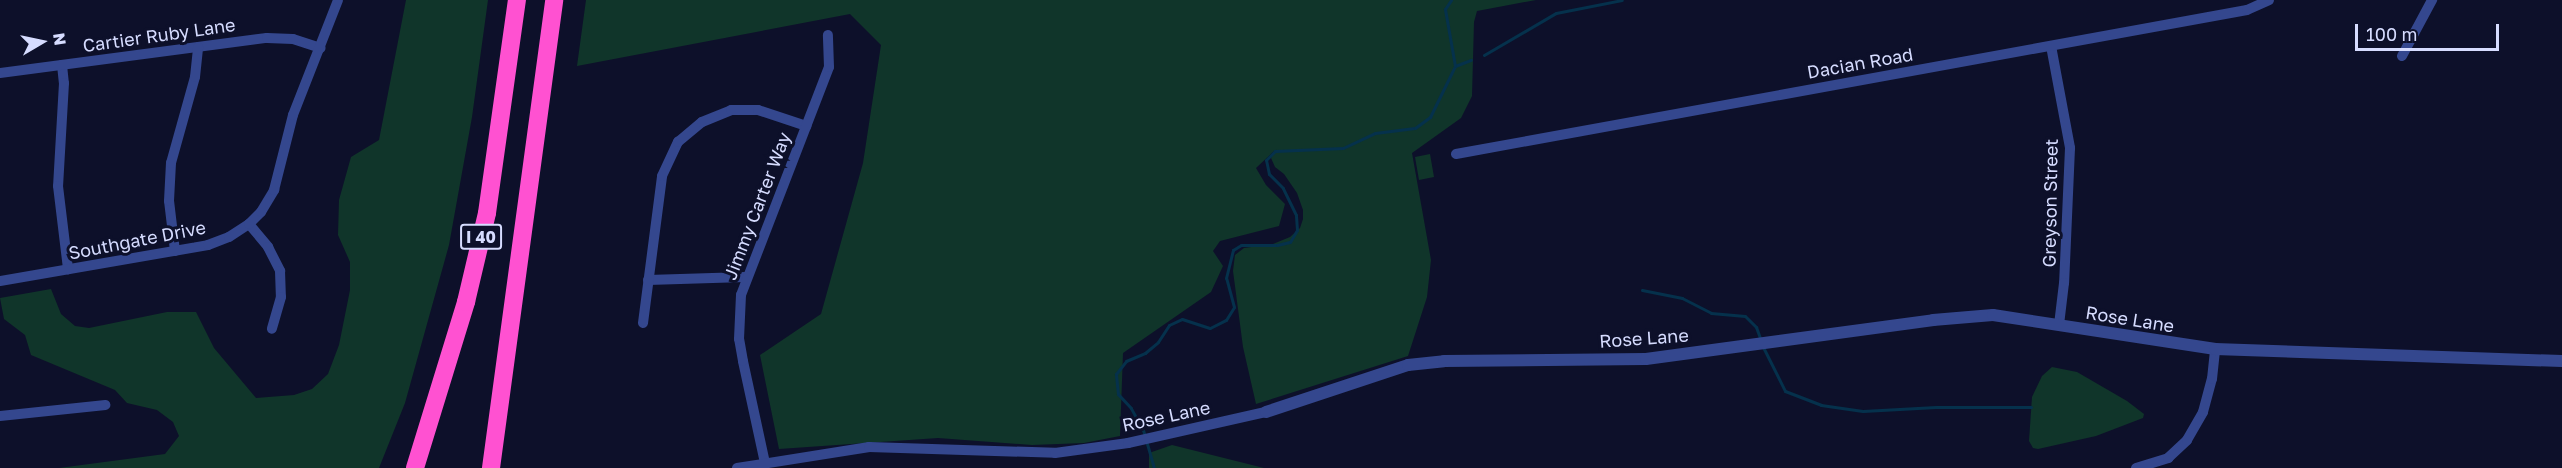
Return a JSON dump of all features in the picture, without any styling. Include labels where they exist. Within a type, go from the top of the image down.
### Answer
[{"type":"highway","name":"I 40","points":[[415,468],[466,302],[487,213],[517,0]]},
{"type":"highway","name":"I 40","points":[[492,464],[554,0]]},
{"type":"street","name":"Southgate Drive","points":[[0,281],[208,245],[229,237],[249,224],[261,212],[274,190],[293,115],[338,0]]},
{"type":"street","name":"Dacian Road","points":[[1456,154],[2247,10],[2269,0]]},
{"type":"street","points":[[2402,56],[2432,0]]},
{"type":"street","name":"Jimmy Carter Way","points":[[765,463],[739,339],[741,295],[745,278],[828,67],[828,35]]},
{"type":"street","name":"Cartier Ruby Lane","points":[[0,73],[279,37],[321,48]]},
{"type":"street","name":"Greyson Street","points":[[2051,46],[2070,148],[2060,326]]},
{"type":"street","points":[[175,251],[169,201],[171,163],[195,77],[198,47]]},
{"type":"street","points":[[62,65],[64,83],[58,186],[68,269]]},
{"type":"street","points":[[643,323],[662,176],[678,142],[690,130],[715,116],[732,110],[758,110],[806,126]]},
{"type":"street","points":[[249,224],[268,247],[280,271],[281,297],[272,329]]},
{"type":"street","points":[[648,280],[745,278]]},
{"type":"street","name":"Rose Lane","points":[[738,468],[869,447],[1055,453],[1128,443],[1266,412],[1408,365],[1444,361],[1646,359],[1964,316],[1993,315],[2215,349],[2562,361]]},
{"type":"street","points":[[2136,468],[2168,458],[2187,440],[2203,412],[2212,379],[2215,349]]},
{"type":"street","points":[[0,416],[105,405]]},
{"type":"green space","points":[[406,0],[488,0],[472,117],[449,245],[405,403],[379,468],[59,468],[165,454],[179,436],[173,422],[157,410],[127,403],[115,390],[31,355],[25,335],[4,319],[0,298],[51,289],[61,314],[75,326],[89,328],[167,312],[196,312],[214,348],[256,398],[294,395],[312,389],[328,374],[339,345],[350,290],[350,262],[338,235],[339,200],[351,157],[379,140]]},
{"type":"green space","points":[[586,0],[1536,0],[1477,11],[1474,22],[1472,96],[1461,118],[1412,153],[1431,260],[1427,297],[1408,356],[1256,404],[1243,347],[1233,271],[1235,255],[1244,248],[1273,244],[1290,237],[1300,228],[1303,219],[1303,210],[1297,193],[1284,174],[1275,167],[1271,158],[1274,151],[1256,168],[1266,185],[1285,204],[1279,226],[1220,241],[1213,251],[1223,266],[1211,292],[1123,353],[1120,436],[1084,443],[1032,445],[938,438],[779,449],[760,355],[821,314],[863,163],[881,45],[850,14],[577,66]]},
{"type":"green space","points":[[1430,154],[1434,177],[1419,180],[1415,157]]},
{"type":"green space","points":[[2052,367],[2077,372],[2127,401],[2144,414],[2143,418],[2096,436],[2038,449],[2033,448],[2029,441],[2032,397],[2042,376]]},
{"type":"green space","points":[[1172,445],[1264,468],[1149,468],[1149,453]]},
{"type":"waterway","points":[[1154,468],[1143,430],[1131,408],[1118,394],[1116,374],[1126,361],[1145,353],[1158,342],[1169,325],[1182,319],[1210,328],[1226,320],[1234,307],[1226,278],[1233,250],[1241,245],[1277,245],[1290,242],[1297,230],[1296,215],[1283,188],[1269,174],[1266,160],[1275,151],[1343,148],[1375,133],[1415,128],[1430,117],[1455,66],[1445,9],[1451,0]]},
{"type":"waterway","points":[[1484,55],[1556,13],[1622,0]]},
{"type":"waterway","points":[[1455,66],[1471,60]]},
{"type":"waterway","points":[[1642,290],[1682,298],[1711,313],[1745,316],[1756,327],[1761,341]]},
{"type":"waterway","points":[[1763,347],[1785,391],[1821,405],[1863,411],[1936,407],[2031,407]]}]
